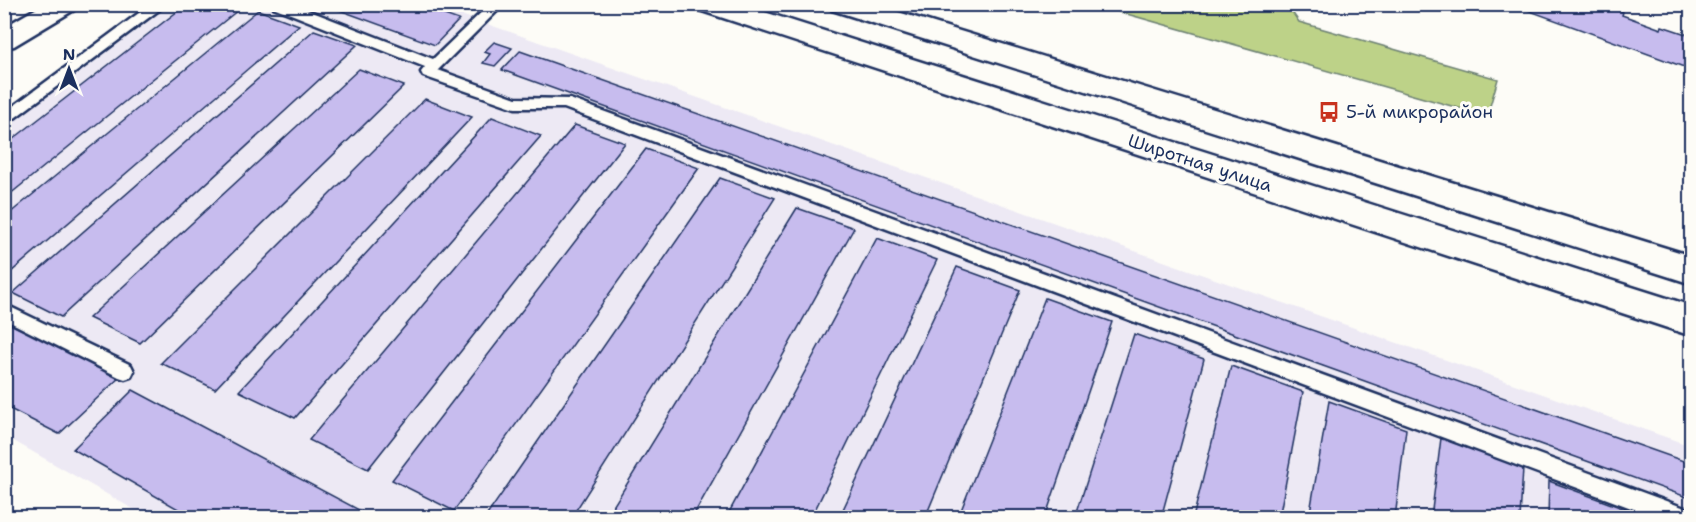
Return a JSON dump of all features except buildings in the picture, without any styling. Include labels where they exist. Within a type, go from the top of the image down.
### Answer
[{"type":"main road","points":[[4,39],[65,4]]},
{"type":"main road","name":"Широтная улица","points":[[708,4],[1692,321]]},
{"type":"main road","points":[[841,4],[1692,270]]},
{"type":"lane","points":[[4,121],[161,4]]},
{"type":"lane","points":[[278,4],[434,65]]},
{"type":"lane","points":[[498,4],[428,72],[515,103],[571,105],[1685,518]]},
{"type":"lane","points":[[4,311],[125,371]]},
{"type":"shaded area","points":[[152,5],[433,5],[1691,446],[1691,517],[147,517],[5,436],[4,112]]},
{"type":"green space","points":[[1095,5],[1287,5],[1299,22],[1498,79],[1487,116]]},
{"type":"place","name":"5-й микрорайон","points":[[1329,112]]}]
